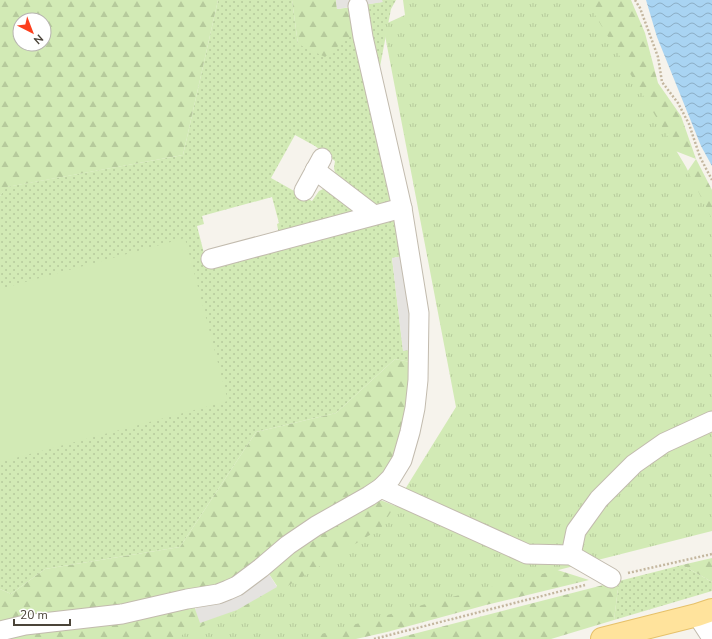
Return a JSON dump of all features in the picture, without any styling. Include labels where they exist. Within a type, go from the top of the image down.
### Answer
[{"type":"main road","points":[[602,639],[704,613]]},
{"type":"street","points":[[0,631],[25,625],[122,614],[187,599],[218,594],[228,590],[237,586],[288,545],[316,526],[381,488],[391,478],[402,460],[415,408],[418,380],[419,313],[402,208],[363,37],[358,6]]},
{"type":"street","points":[[304,191],[319,164],[374,215]]},
{"type":"street","points":[[211,259],[402,208]]},
{"type":"street","points":[[571,555],[576,531],[599,499],[634,464],[664,443],[712,421]]},
{"type":"street","points":[[381,488],[527,554],[571,555],[611,578]]},
{"type":"street","points":[[704,613],[712,638]]},
{"type":"path","points":[[635,0],[640,8],[658,57],[662,82],[678,104],[689,124],[700,157],[712,180]]},
{"type":"path","points":[[374,639],[629,573],[712,554]]},
{"type":"green space","points":[[0,0],[218,0],[183,155],[7,187],[0,196]]},
{"type":"green space","points":[[218,0],[292,0],[298,44],[359,29],[399,205],[378,210],[336,177],[334,168],[335,161],[315,146],[295,135],[271,178],[312,201],[319,191],[325,188],[363,213],[279,235],[277,224],[279,223],[272,197],[202,216],[204,224],[197,226],[207,265],[395,214],[404,256],[392,258],[403,350],[416,349],[415,363],[395,359],[336,413],[256,432],[180,547],[45,569],[11,594],[0,589],[0,196],[6,187],[183,155]]},
{"type":"green space","points":[[292,0],[336,0],[337,9],[353,7],[359,29],[325,57],[298,44]]},
{"type":"green space","points":[[382,0],[396,0],[391,9],[378,77],[362,5],[382,2]]},
{"type":"green space","points":[[403,0],[586,0],[686,167],[712,219],[712,531],[436,601],[304,639],[172,639],[265,600],[381,528],[456,407],[383,25],[405,15]]},
{"type":"green space","points":[[556,0],[631,0],[645,33],[658,83],[681,116],[696,159],[629,133]]},
{"type":"green space","points":[[696,159],[712,190],[712,299],[667,201]]},
{"type":"green space","points":[[185,238],[228,401],[0,462],[0,289]]},
{"type":"green space","points":[[395,359],[415,363],[398,460],[377,484],[228,581],[194,594],[0,624],[0,589],[11,594],[45,569],[180,547],[256,432],[336,413]]},
{"type":"green space","points":[[378,499],[548,567],[589,580],[356,639],[4,639],[10,635],[195,603],[195,609],[277,586],[269,574],[269,567],[297,543]]},
{"type":"green space","points":[[712,558],[712,582],[682,565]]},
{"type":"green space","points":[[682,565],[712,582],[712,591],[614,620],[619,581]]},
{"type":"green space","points":[[619,581],[614,620],[551,639],[394,639]]},
{"type":"shaded area","points":[[336,0],[382,0],[383,2],[337,9]]},
{"type":"shaded area","points":[[404,256],[416,349],[403,351],[392,258]]},
{"type":"shaded area","points":[[269,574],[277,587],[237,610],[200,623],[195,609],[230,596]]},
{"type":"water","points":[[646,0],[712,0],[712,166],[701,146],[657,37]]}]
